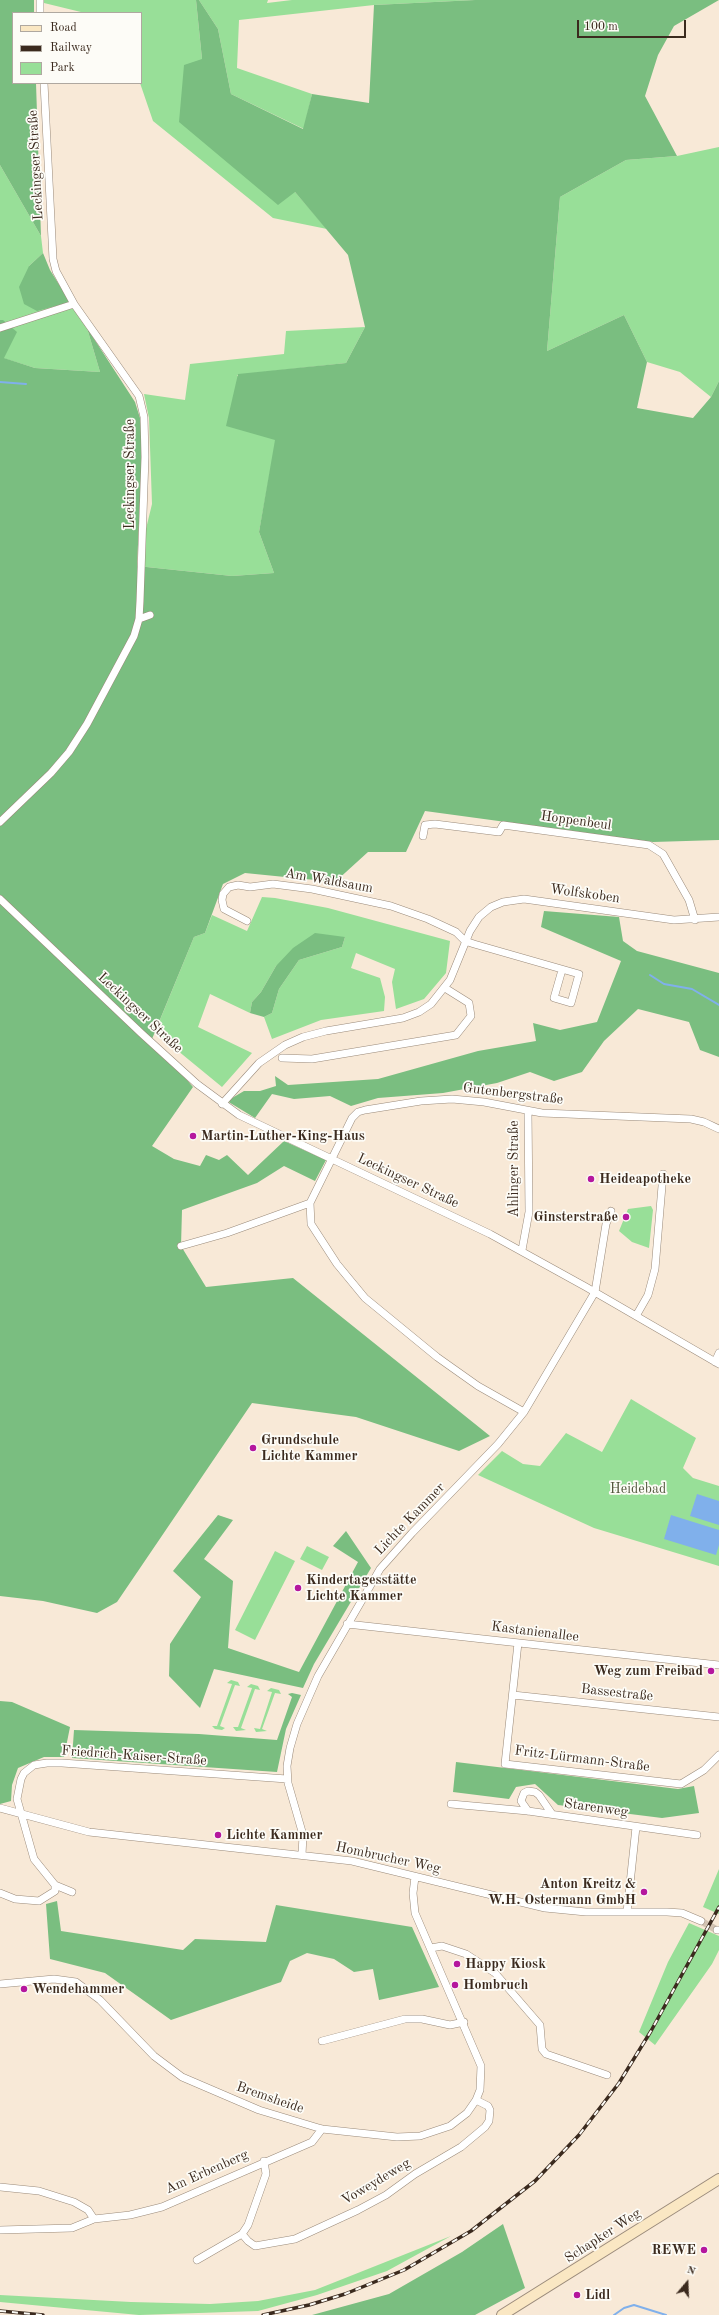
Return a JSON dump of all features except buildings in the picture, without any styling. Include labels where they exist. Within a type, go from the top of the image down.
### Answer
[{"type":"street","points":[[40,0],[40,12]]},
{"type":"street","name":"Leckingser Straße","points":[[0,822],[51,773],[69,752],[125,652],[139,619],[145,457],[144,417],[139,396],[74,304],[60,280],[53,260],[44,84]]},
{"type":"street","points":[[0,328],[74,304]]},
{"type":"street","points":[[139,619],[150,615]]},
{"type":"street","name":"Hoppenbeul","points":[[423,836],[425,825],[435,824],[499,832],[503,825],[649,845],[662,854],[667,861],[689,900],[695,920]]},
{"type":"street","name":"Am Waldsaum","points":[[247,920],[224,909],[222,900],[224,894],[229,888],[238,885],[250,887],[273,884],[327,891],[391,906],[428,919],[456,932],[465,941]]},
{"type":"street","name":"Leckingser Straße","points":[[0,899],[142,1033],[222,1104],[252,1123],[522,1250],[717,1363]]},
{"type":"street","name":"Wolfskoben","points":[[222,1104],[259,1063],[285,1045],[303,1037],[326,1031],[403,1018],[418,1012],[431,1004],[445,988],[465,941],[479,917],[491,907],[515,899],[674,920],[695,920],[719,917]]},
{"type":"street","points":[[465,941],[579,974],[572,1003],[554,998],[562,970]]},
{"type":"street","points":[[282,1058],[312,1059],[456,1035],[471,1016],[469,1003],[445,988]]},
{"type":"street","name":"Gutenbergstraße","points":[[310,1204],[352,1118],[358,1112],[366,1110],[421,1101],[452,1099],[484,1102],[528,1111],[601,1116],[691,1119],[704,1122],[719,1129]]},
{"type":"street","name":"Ahlinger Straße","points":[[522,1250],[529,1212],[528,1111]]},
{"type":"street","points":[[636,1316],[648,1295],[655,1269],[663,1174]]},
{"type":"street","points":[[181,1246],[227,1233],[310,1204],[311,1224],[337,1264],[365,1298],[437,1357],[478,1386],[524,1412]]},
{"type":"street","points":[[595,1292],[606,1224],[611,1211]]},
{"type":"street","name":"Lichte Kammer","points":[[302,1855],[302,1835],[287,1779],[290,1748],[297,1724],[318,1676],[347,1624],[382,1567],[412,1533],[487,1456],[524,1412],[595,1292]]},
{"type":"street","points":[[717,1363],[719,1353]]},
{"type":"street","name":"Kastanienallee","points":[[347,1624],[719,1665]]},
{"type":"street","name":"Fritz-Lürmann-Straße","points":[[518,1643],[505,1764],[681,1784],[704,1770],[719,1755]]},
{"type":"street","name":"Bassestraße","points":[[513,1695],[719,1717]]},
{"type":"street","name":"Friedrich-Kaiser-Straße","points":[[20,1814],[17,1799],[21,1779],[28,1769],[40,1763],[287,1779]]},
{"type":"street","name":"Starenweg","points":[[528,1811],[521,1801],[524,1793],[528,1791],[535,1792],[539,1795],[552,1814]]},
{"type":"street","name":"Starenweg","points":[[451,1804],[552,1814],[697,1835]]},
{"type":"street","name":"Hombrucher Weg","points":[[0,1808],[89,1832],[302,1855],[368,1864],[528,1906],[565,1911],[682,1913],[701,1921]]},
{"type":"street","points":[[20,1814],[34,1859],[56,1885],[72,1892]]},
{"type":"street","name":"Starenweg","points":[[626,1912],[636,1827]]},
{"type":"street","name":"Bremsheide","points":[[0,1984],[54,1979],[76,1982],[100,2000],[154,2056],[182,2077],[236,2102],[322,2129],[397,2137],[420,2136],[450,2126],[463,2117],[476,2100],[482,2079],[481,2066],[464,2022],[415,1913],[413,1893],[415,1877]]},
{"type":"street","points":[[0,1893],[15,1899],[39,1901],[55,1891],[56,1885]]},
{"type":"street","points":[[431,1948],[442,1946],[466,1954],[495,1973],[540,2025],[542,2050],[546,2054],[607,2075]]},
{"type":"street","points":[[322,2041],[405,2019],[422,2020],[450,2025],[464,2022]]},
{"type":"street","name":"Voweydeweg","points":[[242,2234],[248,2242],[255,2246],[295,2239],[358,2210],[386,2195],[414,2174],[461,2147],[485,2127],[489,2121],[490,2110],[488,2106],[476,2100]]},
{"type":"street","name":"Am Erbenberg","points":[[0,2230],[72,2228],[94,2219],[130,2214],[162,2206],[264,2161],[312,2142],[322,2129]]},
{"type":"street","points":[[197,2260],[242,2234],[248,2225],[266,2174],[264,2161]]},
{"type":"street","name":"Schapker Weg","points":[[502,2315],[719,2179]]},
{"type":"street","points":[[0,2187],[39,2191],[74,2202],[88,2210],[94,2219]]},
{"type":"green space","points":[[0,0],[34,0],[34,12],[12,12],[12,84],[36,84],[41,236],[0,165]]},
{"type":"green space","points":[[43,0],[196,0],[202,59],[295,192],[327,229],[273,218],[153,121],[140,84],[142,84],[142,12],[81,12],[44,3]]},
{"type":"green space","points":[[196,0],[199,0],[218,29],[231,94],[303,129],[312,94],[369,103],[374,5],[475,0],[719,0],[674,26],[658,55],[645,96],[677,156],[626,160],[560,197],[547,351],[624,315],[647,362],[637,408],[693,418],[711,397],[719,381],[719,840],[653,842],[425,811],[406,852],[368,852],[335,882],[245,873],[223,884],[205,933],[194,937],[152,1039],[193,1087],[152,1146],[174,1159],[200,1166],[206,1155],[219,1160],[227,1155],[248,1175],[284,1141],[326,1160],[315,1181],[284,1166],[257,1183],[182,1210],[181,1246],[206,1287],[293,1278],[490,1436],[459,1451],[356,1417],[252,1403],[117,1602],[97,1613],[43,1601],[0,1596],[0,320],[3,320],[17,332],[4,358],[35,368],[100,372],[87,328],[135,402],[140,418],[143,437],[137,566],[232,576],[274,573],[259,532],[275,440],[226,426],[238,374],[346,363],[365,327],[348,255],[295,192],[278,205],[179,122],[184,65],[202,59]]},
{"type":"green space","points":[[199,0],[268,0],[267,3],[292,0],[475,0],[374,5],[239,20],[237,68],[312,94],[304,129],[231,94],[218,29]]},
{"type":"green space","points":[[719,147],[719,381],[711,397],[680,372],[647,362],[624,315],[547,351],[560,197],[626,160],[677,156]]},
{"type":"green space","points":[[0,165],[41,236],[43,253],[29,266],[70,302],[87,328],[100,372],[35,368],[3,358],[3,320],[0,320]]},
{"type":"green space","points":[[43,253],[50,270],[70,302],[37,311],[24,304],[19,287],[29,266]]},
{"type":"green space","points":[[365,327],[346,363],[237,375],[276,440],[259,532],[274,573],[232,576],[137,566],[152,504],[149,418],[144,394],[185,400],[190,364],[284,354],[286,331]]},
{"type":"green space","points":[[262,897],[328,908],[450,941],[446,973],[424,999],[396,1009],[392,982],[395,969],[356,953],[351,968],[380,978],[385,997],[384,1011],[321,1020],[272,1039],[264,1017],[272,1013],[279,989],[299,960],[342,947],[345,937],[276,966],[261,992],[252,1002],[250,1013],[210,994],[198,1027],[252,1053],[222,1087],[155,1032],[194,937],[205,933],[212,915],[247,931]]},
{"type":"green space","points":[[544,911],[619,917],[623,941],[637,951],[719,973],[719,1057],[700,1050],[689,1022],[638,1009],[604,1041],[582,1072],[554,1081],[530,1072],[497,1083],[443,1093],[378,1098],[351,1106],[330,1096],[294,1099],[272,1094],[255,1118],[227,1101],[244,1091],[260,1091],[276,1086],[275,1076],[288,1085],[378,1079],[478,1051],[536,1041],[533,1023],[560,1030],[597,1022],[621,961],[541,927]]},
{"type":"green space","points":[[315,933],[345,937],[342,947],[299,960],[279,989],[272,1013],[264,1017],[250,1013],[252,1002],[261,992],[276,966],[293,948]]},
{"type":"green space","points":[[651,1206],[653,1210],[649,1248],[632,1242],[619,1231],[628,1209]]},
{"type":"green space","name":"Heidebad","points":[[631,1399],[696,1438],[683,1468],[693,1478],[719,1486],[719,1566],[594,1528],[478,1475],[502,1451],[523,1464],[540,1466],[566,1433],[602,1452]]},
{"type":"green space","points":[[218,1515],[233,1520],[204,1559],[233,1581],[228,1648],[299,1672],[358,1562],[333,1546],[346,1531],[371,1568],[314,1664],[303,1688],[214,1669],[200,1708],[169,1676],[170,1644],[201,1597],[173,1571]]},
{"type":"green space","points":[[307,1546],[329,1557],[322,1570],[300,1559]]},
{"type":"green space","points":[[275,1551],[295,1561],[255,1640],[235,1630]]},
{"type":"green space","points":[[231,1680],[238,1682],[240,1686],[235,1685],[220,1726],[225,1728],[222,1730],[215,1729],[212,1726],[217,1726],[232,1684],[227,1683]]},
{"type":"green space","points":[[251,1684],[258,1686],[260,1690],[255,1689],[241,1728],[246,1730],[236,1731],[233,1727],[238,1727],[252,1688],[247,1687]]},
{"type":"green space","points":[[271,1688],[279,1690],[281,1694],[275,1693],[262,1729],[267,1731],[256,1732],[254,1728],[260,1729],[272,1692],[267,1691]]},
{"type":"green space","points":[[292,1693],[301,1695],[286,1729],[277,1772],[72,1758],[74,1730],[199,1734],[277,1740],[292,1697],[288,1694]]},
{"type":"green space","points":[[0,1701],[12,1702],[70,1727],[64,1757],[44,1757],[18,1768],[12,1785],[11,1801],[0,1804]]},
{"type":"green space","points":[[456,1762],[678,1789],[694,1786],[699,1813],[662,1818],[558,1805],[535,1784],[516,1787],[509,1799],[453,1792]]},
{"type":"green space","points":[[719,1869],[719,1914],[703,1907]]},
{"type":"green space","points":[[57,1901],[61,1931],[183,1950],[195,1939],[266,1942],[276,1905],[412,1927],[439,1987],[379,2000],[373,1969],[354,1972],[334,1959],[307,1953],[290,1961],[281,1982],[171,2020],[105,1973],[50,1959],[46,1904]]},
{"type":"green space","points":[[689,1923],[719,1936],[719,1950],[712,1964],[655,2045],[639,2032],[668,1962]]},
{"type":"green space","points":[[503,2224],[525,2288],[475,2315],[312,2315],[389,2294],[462,2252]]},
{"type":"green space","points":[[451,2236],[387,2271],[317,2295],[258,2311],[139,2315],[0,2302],[0,2295],[131,2302],[210,2304],[258,2301],[315,2290]]},
{"type":"water","points":[[697,1494],[719,1501],[719,1525],[690,1516]]},
{"type":"water","points":[[671,1515],[719,1530],[719,1545],[716,1555],[664,1539]]},
{"type":"waterway","points":[[0,382],[26,384]]},
{"type":"waterway","points":[[650,975],[664,984],[692,989],[719,1005]]},
{"type":"waterway","points":[[614,2315],[624,2308],[634,2305],[666,2315]]},
{"type":"tunnel","points":[[701,1921],[717,1930]]},
{"type":"railway","points":[[263,2315],[309,2305],[345,2294],[404,2270],[471,2231],[535,2181],[579,2135],[619,2083],[651,2031],[719,1907]]},
{"type":"railway","points":[[0,2311],[43,2315]]},
{"type":"place","name":"Martin-Luther-King-Haus","points":[[193,1136]]},
{"type":"place","name":"Heideapotheke","points":[[591,1179]]},
{"type":"place","name":"Ginsterstraße","points":[[626,1217]]},
{"type":"place","name":"Grundschule Lichte Kammer","points":[[253,1448]]},
{"type":"place","name":"Kindertagesstätte Lichte Kammer","points":[[298,1588]]},
{"type":"place","name":"Weg zum Freibad","points":[[711,1671]]},
{"type":"place","name":"Lichte Kammer","points":[[218,1835]]},
{"type":"place","name":"Anton Kreitz & W.H. Ostermann GmbH","points":[[644,1892]]},
{"type":"place","name":"Happy Kiosk","points":[[457,1964]]},
{"type":"place","name":"Hombruch","points":[[455,1985]]},
{"type":"place","name":"Wendehammer","points":[[24,1989]]},
{"type":"place","name":"REWE","points":[[704,2250]]},
{"type":"place","name":"Lidl","points":[[577,2295]]}]
